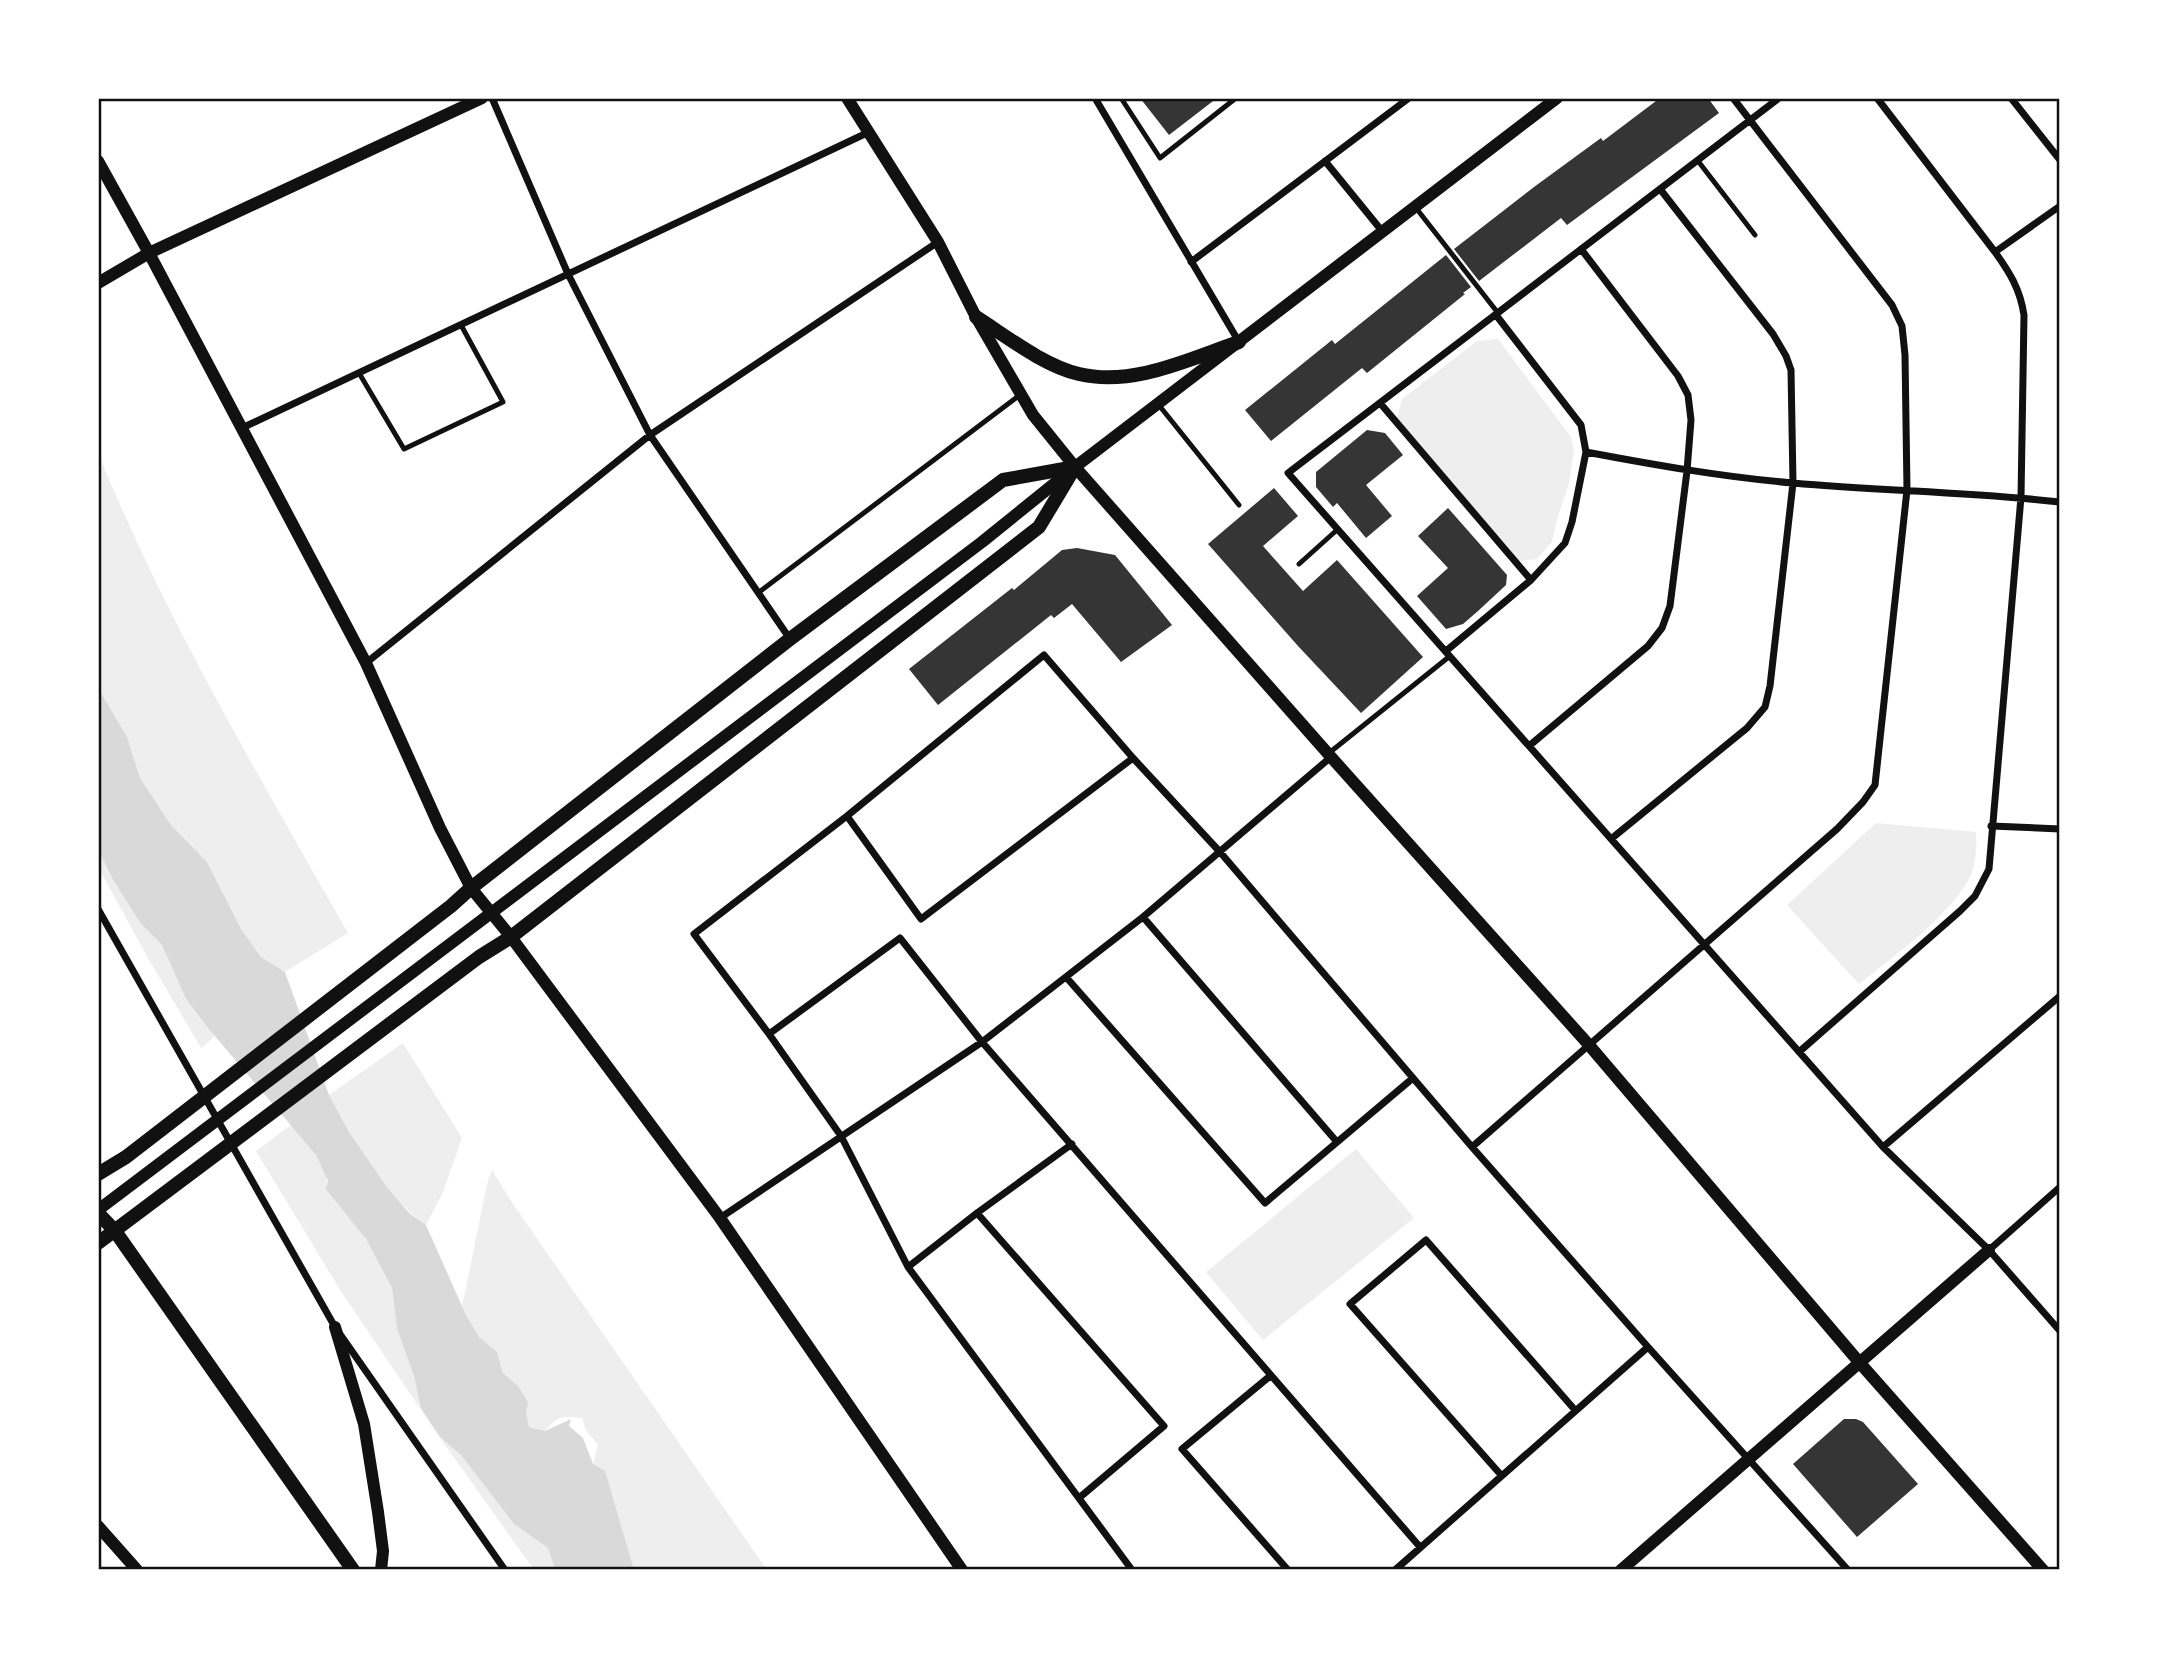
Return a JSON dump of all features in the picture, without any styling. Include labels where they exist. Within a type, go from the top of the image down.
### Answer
[{"type":"main road","points":[[976,317],[1049,362],[1077,374],[1102,378],[1130,377],[1239,342]]},
{"type":"main road","points":[[98,1174],[126,1157],[452,906],[471,888],[790,639],[1003,480],[1075,467]]},
{"type":"main road","points":[[98,1243],[479,957],[511,937],[1039,527],[1075,467]]},
{"type":"main road","points":[[98,1212],[115,1231],[353,1570]]},
{"type":"street","points":[[102,281],[149,253],[481,98]]},
{"type":"street","points":[[492,98],[568,274],[650,435],[790,639]]},
{"type":"street","points":[[1095,98],[1239,342]]},
{"type":"street","points":[[1191,262],[1409,98]]},
{"type":"street","points":[[98,1212],[982,542],[1075,467],[1557,98]]},
{"type":"street","points":[[1472,1147],[1837,829],[1875,785],[1907,490],[1905,355],[1902,326],[1892,305],[1733,98]]},
{"type":"street","points":[[1779,98],[1288,473],[1883,1147],[1989,1250],[2060,1331]]},
{"type":"street","points":[[1799,1052],[1975,896],[1989,869],[2021,497],[2022,298],[1995,252],[1877,98]]},
{"type":"street","points":[[2011,98],[2060,160]]},
{"type":"street","points":[[851,99],[938,242],[976,317],[1033,415],[1075,467],[1329,756],[1589,1045],[1859,1362],[2043,1570]]},
{"type":"street","points":[[242,428],[869,132]]},
{"type":"street","points":[[1325,161],[1382,231]]},
{"type":"street","points":[[98,162],[366,663],[440,828],[471,888],[511,937],[720,1217],[962,1570]]},
{"type":"street","points":[[1611,839],[1746,728],[1765,707],[1770,686],[1793,483],[1791,370],[1787,356],[1773,334],[1660,189]]},
{"type":"street","points":[[1995,252],[2060,206]]},
{"type":"street","points":[[366,663],[650,435],[938,242]]},
{"type":"street","points":[[1529,746],[1648,646],[1662,628],[1670,606],[1687,471],[1691,420],[1688,395],[1678,376],[1581,249]]},
{"type":"street","points":[[1448,654],[1531,580],[1565,543],[1586,452],[1581,425],[1497,314]]},
{"type":"street","points":[[1380,403],[1531,580]]},
{"type":"street","points":[[1586,452],[1687,471],[1793,483],[2021,497],[2060,502]]},
{"type":"street","points":[[1132,1570],[908,1267],[841,1136],[695,934],[847,816],[1044,655],[1133,758],[1220,852],[1472,1147],[1844,1569]]},
{"type":"street","points":[[720,1217],[982,1042],[1143,917],[1329,756]]},
{"type":"street","points":[[847,816],[922,919],[1133,758]]},
{"type":"street","points":[[1991,826],[2060,829]]},
{"type":"street","points":[[98,909],[335,1326],[505,1570]]},
{"type":"street","points":[[1143,917],[1336,1142]]},
{"type":"street","points":[[769,1034],[900,938],[982,1042],[1420,1547]]},
{"type":"street","points":[[1066,977],[1265,1203],[1413,1078]]},
{"type":"street","points":[[1883,1147],[2060,996]]},
{"type":"street","points":[[908,1267],[1072,1144]]},
{"type":"street","points":[[1621,1570],[2060,1187]]},
{"type":"street","points":[[977,1213],[1164,1426],[1079,1498]]},
{"type":"street","points":[[1502,1475],[1350,1304],[1426,1240],[1575,1410]]},
{"type":"street","points":[[335,1326],[363,1424],[383,1551],[381,1570]]},
{"type":"street","points":[[1395,1570],[1648,1347]]},
{"type":"street","points":[[1270,1376],[1182,1449],[1288,1570]]},
{"type":"street","points":[[98,1526],[137,1570]]},
{"type":"lane","points":[[1121,98],[1160,158],[1236,98]]},
{"type":"lane","points":[[1698,160],[1755,234]]},
{"type":"lane","points":[[1415,207],[1497,314]]},
{"type":"lane","points":[[359,373],[404,449],[503,402],[461,324]]},
{"type":"lane","points":[[758,593],[1021,394]]},
{"type":"lane","points":[[1158,404],[1239,505]]},
{"type":"lane","points":[[1298,564],[1338,529]]},
{"type":"lane","points":[[1329,756],[1448,654]]},
{"type":"shaded area","points":[[1498,339],[1571,437],[1574,451],[1569,483],[1552,542],[1537,559],[1519,561],[1397,418],[1402,399],[1477,341]]},
{"type":"shaded area","points":[[98,453],[153,576],[215,697],[348,933],[285,972],[261,957],[241,929],[207,862],[171,825],[140,778],[127,737],[98,688]]},
{"type":"shaded area","points":[[98,688],[127,737],[140,778],[171,825],[207,862],[241,929],[261,957],[285,972],[329,1095],[349,1132],[386,1186],[409,1213],[426,1225],[465,1313],[479,1337],[497,1352],[503,1373],[518,1386],[528,1402],[526,1413],[529,1427],[545,1431],[571,1419],[569,1426],[583,1438],[593,1464],[605,1471],[634,1570],[555,1570],[548,1548],[514,1524],[461,1455],[440,1437],[421,1408],[414,1376],[397,1329],[392,1288],[366,1239],[326,1189],[328,1181],[316,1155],[186,999],[162,945],[141,924],[113,880],[98,849]]},
{"type":"shaded area","points":[[1876,823],[1976,832],[1976,856],[1969,879],[1948,907],[1919,936],[1859,984],[1787,905]]},
{"type":"shaded area","points":[[98,849],[113,880],[141,924],[162,945],[186,999],[215,1036],[201,1048],[98,867]]},
{"type":"shaded area","points":[[403,1043],[462,1138],[443,1192],[426,1225],[396,1198],[370,1166],[329,1095]]},
{"type":"shaded area","points":[[291,1125],[316,1154],[325,1171],[327,1189],[366,1239],[392,1288],[397,1329],[414,1376],[421,1408],[440,1437],[461,1455],[514,1524],[548,1548],[555,1570],[534,1570],[438,1435],[340,1290],[256,1151]]},
{"type":"shaded area","points":[[1356,1149],[1414,1218],[1263,1340],[1206,1272]]},
{"type":"shaded area","points":[[492,1170],[767,1570],[634,1570],[593,1464],[598,1445],[586,1430],[582,1418],[561,1418],[545,1431],[529,1427],[518,1386],[503,1373],[497,1352],[479,1337],[462,1307]]},
{"type":"building","points":[[1140,98],[1217,98],[1169,135]]},
{"type":"building","points":[[1660,98],[1708,98],[1719,113],[1567,225],[1561,218],[1479,281],[1454,249],[1534,187],[1601,138],[1603,141]]},
{"type":"building","points":[[1446,255],[1471,287],[1463,293],[1465,294],[1367,373],[1362,368],[1271,441],[1245,410],[1332,340],[1335,344]]},
{"type":"building","points":[[1367,430],[1385,433],[1403,455],[1366,485],[1392,516],[1366,538],[1337,503],[1333,507],[1316,487],[1316,472]]},
{"type":"building","points":[[1274,488],[1298,516],[1263,546],[1303,591],[1337,560],[1423,657],[1361,713],[1208,544]]},
{"type":"building","points":[[1448,508],[1507,575],[1506,585],[1478,611],[1463,624],[1446,629],[1417,596],[1448,568],[1418,536]]},
{"type":"building","points":[[1077,548],[1115,555],[1172,625],[1121,662],[1072,604],[1054,618],[1051,615],[938,705],[909,669],[1012,588],[1014,590],[1062,550]]},
{"type":"building","points":[[1844,1419],[1863,1422],[1918,1484],[1857,1537],[1793,1464]]}]
